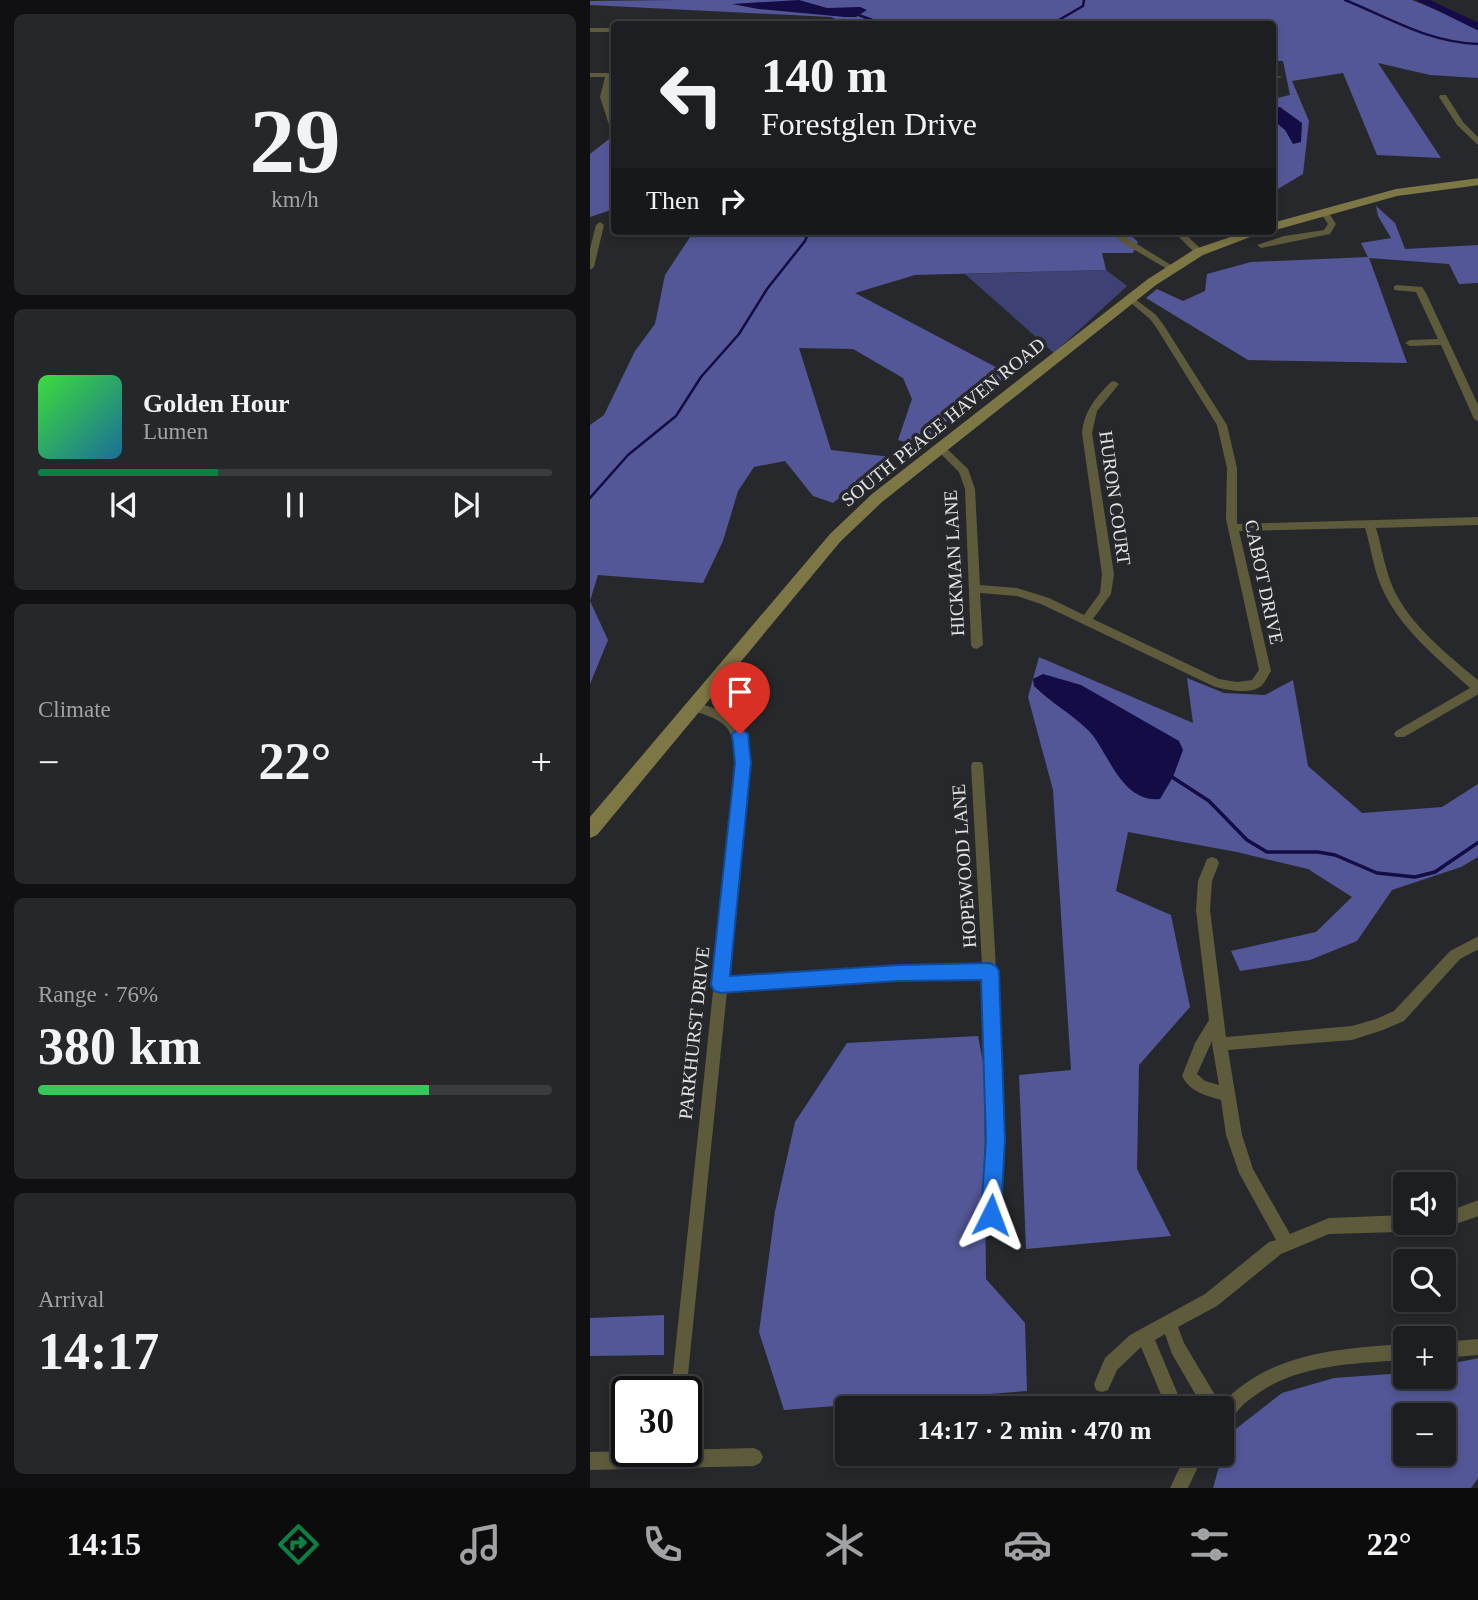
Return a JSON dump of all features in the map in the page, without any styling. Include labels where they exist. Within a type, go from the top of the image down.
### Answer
[{"type":"main road","points":[[1276,226],[1396,193],[1478,181]]},
{"type":"main road","name":"SOUTH PEACE HAVEN ROAD","points":[[590,830],[835,538],[877,498],[1130,298],[1172,268],[1199,252],[1248,235]]},
{"type":"street","points":[[590,30],[611,30]]},
{"type":"street","points":[[590,75],[611,75]]},
{"type":"street","points":[[611,78],[604,97],[611,119]]},
{"type":"street","points":[[1443,97],[1460,124],[1478,144]]},
{"type":"street","points":[[1261,246],[1327,232],[1332,224],[1324,212]]},
{"type":"street","points":[[590,267],[600,226]]},
{"type":"street","points":[[1119,235],[1172,268]]},
{"type":"street","points":[[1181,235],[1199,252]]},
{"type":"street","points":[[1397,288],[1419,289],[1475,405],[1478,419]]},
{"type":"street","name":"CABOT DRIVE","points":[[974,589],[1002,590],[1032,596],[1216,683],[1237,687],[1256,684],[1265,671],[1231,519],[1232,468],[1222,425],[1160,326],[1130,298]]},
{"type":"street","points":[[1410,344],[1444,342]]},
{"type":"street","name":"HURON COURT","points":[[1086,621],[1104,594],[1108,574],[1087,433],[1088,418],[1093,406],[1114,384]]},
{"type":"street","name":"HICKMAN LANE","points":[[939,447],[964,471],[970,489],[977,645]]},
{"type":"street","points":[[1233,528],[1478,521]]},
{"type":"street","points":[[1370,525],[1384,580],[1393,598],[1427,641],[1478,688],[1400,734]]},
{"type":"street","name":"PARKHURST DRIVE","points":[[681,1376],[743,763],[740,734],[729,719],[695,706]]},
{"type":"street","name":"HOPEWOOD LANE","points":[[977,765],[990,971],[996,1139],[991,1215]]},
{"type":"street","points":[[1212,863],[1205,881],[1203,910],[1219,1044],[1234,1135],[1247,1173],[1286,1244]]},
{"type":"street","points":[[1219,1044],[1352,1033],[1378,1026],[1399,1016],[1455,955],[1478,942]]},
{"type":"street","points":[[721,985],[898,973],[990,971]]},
{"type":"street","points":[[1216,1021],[1200,1048],[1189,1076],[1201,1087],[1227,1095]]},
{"type":"street","points":[[1456,1216],[1478,1208]]},
{"type":"street","points":[[1102,1384],[1111,1364],[1145,1336],[1211,1300],[1275,1248],[1329,1226],[1393,1224]]},
{"type":"street","points":[[1169,1324],[1178,1348],[1206,1396]]},
{"type":"street","points":[[1145,1336],[1170,1396]]},
{"type":"street","points":[[1456,1349],[1478,1347]]},
{"type":"street","points":[[1234,1405],[1259,1382],[1298,1368],[1330,1359],[1393,1353]]},
{"type":"street","points":[[702,1456],[754,1457]]},
{"type":"street","points":[[590,1461],[611,1459]]},
{"type":"street","points":[[1179,1488],[1189,1466]]},
{"type":"shaded area","points":[[799,0],[827,8],[860,7],[867,10],[856,17],[845,17],[732,4]]},
{"type":"shaded area","points":[[1412,0],[1478,27],[1478,78],[1430,75],[1378,63],[1441,158],[1377,155],[1343,73],[1292,81],[1309,121],[1303,174],[1276,190],[1276,98],[1290,95],[1283,61],[1276,61],[1276,21],[840,21],[831,17],[590,5],[590,1]]},
{"type":"shaded area","points":[[1280,107],[1302,123],[1301,142],[1293,144],[1285,130],[1276,122],[1276,108]]},
{"type":"shaded area","points":[[611,138],[611,210],[590,217],[590,154]]},
{"type":"shaded area","points":[[1376,206],[1395,223],[1405,249],[1478,245],[1478,283],[1459,284],[1449,264],[1369,258],[1407,363],[1248,360],[1146,298],[1157,289],[1183,301],[1205,291],[1207,274],[1251,262],[1368,257],[1361,243],[1391,238],[1378,216]]},
{"type":"shaded area","points":[[691,235],[1130,235],[1138,242],[1133,253],[1102,253],[1106,270],[915,275],[855,293],[1009,374],[916,445],[898,440],[912,399],[903,378],[853,349],[799,348],[831,450],[891,457],[833,503],[813,496],[785,461],[754,467],[738,491],[723,541],[703,583],[598,575],[590,601],[590,425],[604,415],[635,351],[655,324],[665,275]]},
{"type":"shaded area","points":[[1106,270],[1127,286],[1054,353],[965,274]]},
{"type":"shaded area","points":[[590,601],[608,640],[590,684]]},
{"type":"shaded area","points":[[1039,657],[1193,723],[1187,678],[1224,693],[1265,695],[1293,680],[1308,766],[1362,813],[1442,807],[1478,784],[1478,857],[1461,867],[1392,890],[1357,941],[1310,960],[1240,971],[1231,951],[1316,932],[1352,897],[1308,869],[1237,852],[1128,832],[1116,891],[1171,915],[1190,1007],[1139,1065],[1137,1169],[1171,1236],[1026,1249],[1019,1075],[1071,1070],[1053,790],[1028,697]]},
{"type":"shaded area","points":[[1043,674],[1081,685],[1179,741],[1183,750],[1173,777],[1160,799],[1147,798],[1125,785],[1089,731],[1034,686],[1033,679]]},
{"type":"shaded area","points":[[978,1036],[984,1067],[986,1279],[1025,1323],[1027,1391],[963,1396],[835,1396],[835,1406],[784,1410],[759,1332],[775,1211],[795,1122],[847,1043]]},
{"type":"shaded area","points":[[664,1315],[664,1355],[590,1356],[590,1318]]},
{"type":"shaded area","points":[[1479,1358],[1478,1478],[1471,1488],[1213,1488],[1219,1466],[1234,1466],[1234,1430],[1282,1393],[1334,1378],[1393,1374],[1393,1389],[1456,1389],[1456,1363]]},
{"type":"waterway","points":[[1057,21],[1083,6],[1084,0]]},
{"type":"waterway","points":[[1345,0],[1426,34],[1461,43],[1479,44]]},
{"type":"waterway","points":[[1421,0],[1479,28]]},
{"type":"waterway","points":[[856,14],[875,21]]},
{"type":"waterway","points":[[590,498],[628,455],[676,416],[701,377],[739,334],[767,289],[807,235]]},
{"type":"waterway","points":[[1169,775],[1209,801],[1247,840],[1267,852],[1318,852],[1335,855],[1377,873],[1415,877],[1435,872],[1479,842]]},
{"type":"route","points":[[740,734],[743,763],[721,985],[898,973],[990,971],[996,1139],[991,1215]]}]
